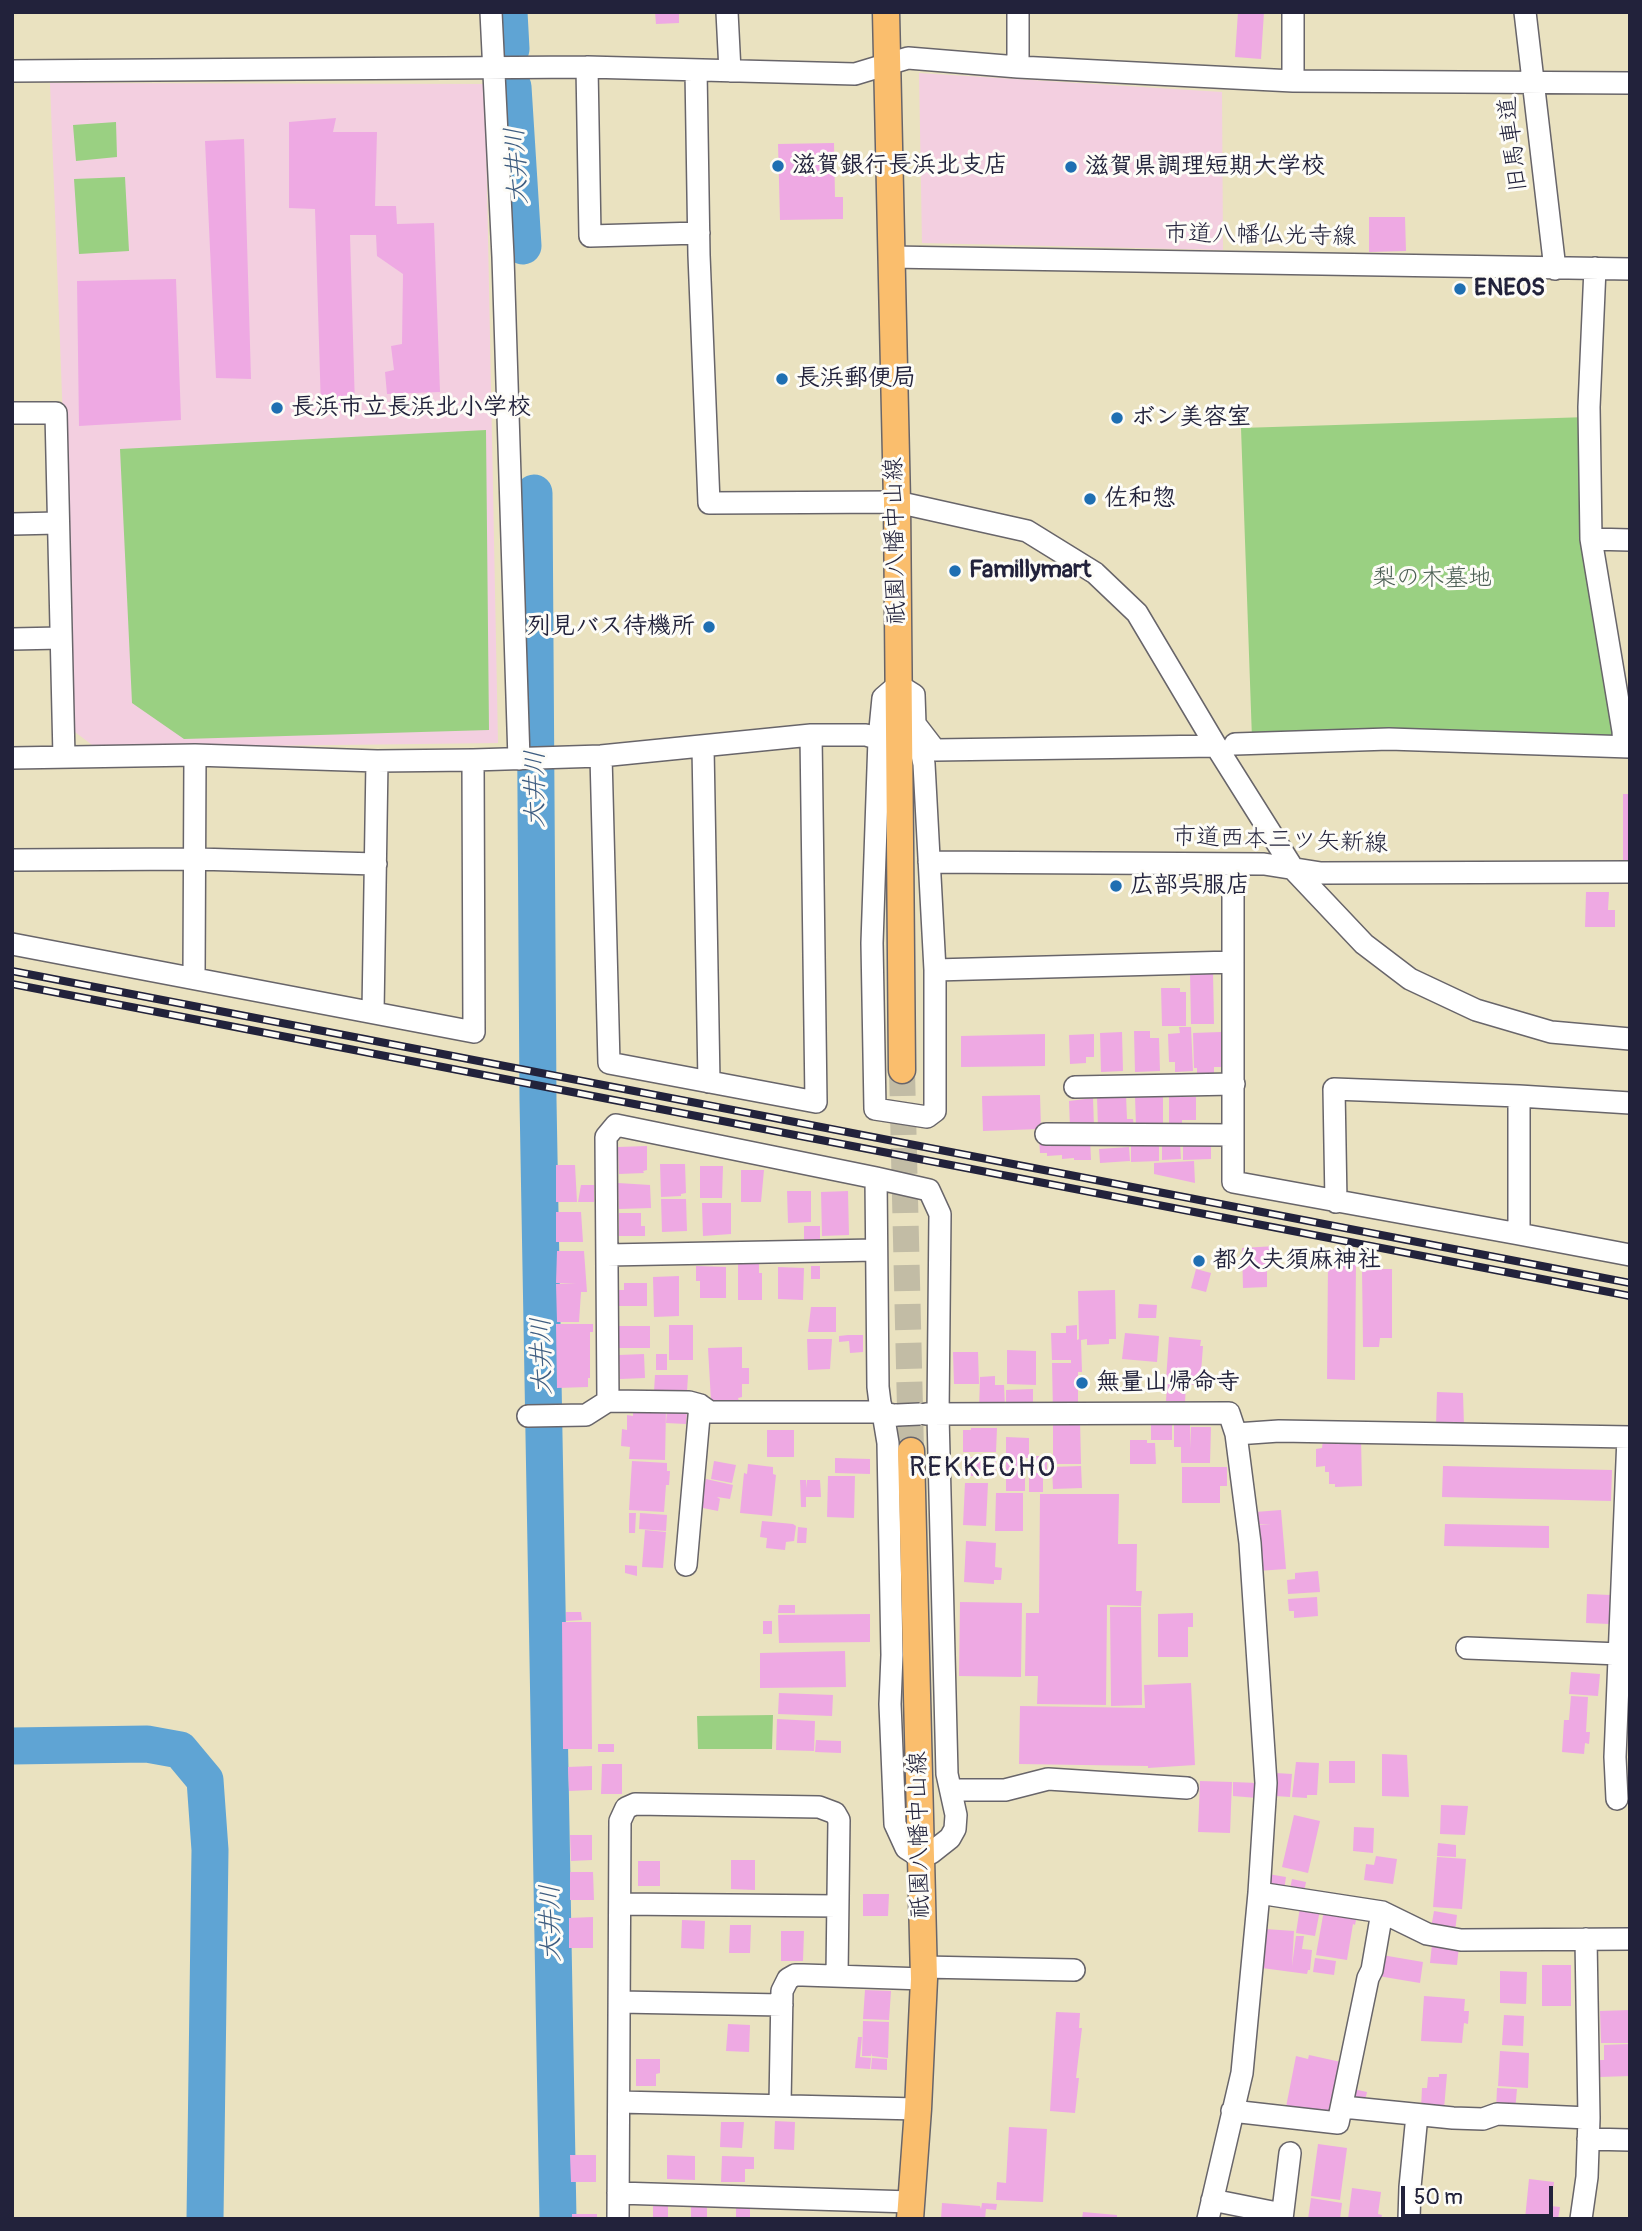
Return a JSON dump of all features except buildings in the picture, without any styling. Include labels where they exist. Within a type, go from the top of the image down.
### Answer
[{"type":"main road","name":"祇園八幡中山線","points":[[886,12],[897,502],[902,1070]]},
{"type":"main road","name":"祇園八幡中山線","points":[[910,2211],[924,1973],[911,1451]]},
{"type":"street","points":[[491,12],[522,758]]},
{"type":"street","points":[[727,12],[730,71]]},
{"type":"street","points":[[1018,12],[1018,67]]},
{"type":"street","points":[[1293,12],[1293,80]]},
{"type":"street","name":"旧馬車道","points":[[1525,12],[1555,269]]},
{"type":"street","points":[[12,71],[587,67],[855,74],[908,58],[1018,67],[1293,80],[1630,83]]},
{"type":"street","points":[[587,67],[590,236],[699,233]]},
{"type":"street","points":[[696,70],[709,503],[897,502],[1027,531],[1095,573],[1137,613],[1225,745],[1294,870],[1364,944],[1410,979],[1476,1010],[1551,1032],[1630,1040]]},
{"type":"street","name":"市道八幡仏光寺線","points":[[890,257],[1630,269]]},
{"type":"street","points":[[915,724],[935,750],[1225,745],[1389,738],[1627,747],[1591,539],[1589,407],[1595,268]]},
{"type":"street","points":[[12,413],[56,413],[64,757]]},
{"type":"street","points":[[12,524],[58,523]]},
{"type":"street","points":[[1591,539],[1630,540]]},
{"type":"street","points":[[12,639],[61,638]]},
{"type":"street","points":[[898,685],[915,695],[915,724],[924,764],[935,970],[936,1111],[927,1116],[875,1109],[872,943],[879,739],[883,698],[898,685]]},
{"type":"street","points":[[601,756],[609,1063],[816,1102],[811,735]]},
{"type":"street","points":[[12,758],[195,755],[377,761],[473,760],[601,756],[811,735],[866,735],[879,739]]},
{"type":"street","points":[[703,747],[709,1082]]},
{"type":"street","points":[[194,978],[195,755]]},
{"type":"street","points":[[12,943],[474,1032],[473,760]]},
{"type":"street","points":[[373,1012],[377,761]]},
{"type":"street","points":[[12,860],[196,859],[376,864]]},
{"type":"street","name":"市道西本三ツ矢新線","points":[[929,862],[1264,864],[1321,873],[1630,872]]},
{"type":"street","points":[[1233,864],[1233,1182],[1630,1255]]},
{"type":"street","points":[[935,970],[1233,962]]},
{"type":"street","points":[[1075,1087],[1234,1084]]},
{"type":"street","points":[[1336,1202],[1334,1089],[1630,1103]]},
{"type":"street","points":[[1519,1096],[1519,1234]]},
{"type":"street","points":[[608,1401],[606,1137],[617,1125],[876,1178],[929,1190],[940,1214],[929,1415],[947,1774],[956,1815],[955,1829],[941,1847],[931,1853],[914,1853],[906,1848],[895,1824],[890,1704],[890,1414],[878,1387],[876,1178]]},
{"type":"street","points":[[1046,1134],[1233,1135]]},
{"type":"street","points":[[607,1255],[876,1250]]},
{"type":"street","points":[[538,1416],[586,1415],[608,1401],[689,1402],[710,1412],[929,1415],[1229,1413],[1236,1434],[1250,1543],[1266,1783],[1242,2073],[1210,2209],[1282,2216],[1290,2153]]},
{"type":"street","points":[[686,1565],[700,1405]]},
{"type":"street","points":[[1236,1434],[1279,1431],[1629,1437],[1627,1555],[1620,1654],[1623,1757],[1617,1799]]},
{"type":"street","points":[[1467,1648],[1620,1654]]},
{"type":"street","points":[[952,1790],[1005,1790],[1048,1779],[1186,1788]]},
{"type":"street","points":[[618,2219],[620,1821],[626,1808],[635,1804],[819,1807],[832,1811],[839,1821],[837,1975]]},
{"type":"street","points":[[1259,1893],[1382,1912],[1427,1934],[1461,1940],[1630,1939]]},
{"type":"street","points":[[620,1904],[837,1906]]},
{"type":"street","points":[[1233,2111],[1338,2123],[1382,1912]]},
{"type":"street","points":[[1581,2219],[1587,2177],[1589,2128],[1586,1939]]},
{"type":"street","points":[[780,2104],[782,2005],[784,1985],[791,1977],[1074,1970]]},
{"type":"street","points":[[620,2002],[782,2005]]},
{"type":"street","points":[[619,2102],[918,2109]]},
{"type":"street","points":[[1343,2108],[1483,2119],[1497,2114],[1589,2128],[1630,2140]]},
{"type":"street","points":[[1409,2219],[1409,2187],[1417,2115]]},
{"type":"street","points":[[618,2193],[910,2211]]},
{"type":"shaded area","name":"滋賀県調理短期大学校","points":[[919,73],[1222,92],[1223,250],[922,243]]},
{"type":"shaded area","name":"長浜市立長浜北小学校","points":[[50,83],[485,84],[498,743],[96,748],[75,732]]},
{"type":"green space","points":[[116,122],[117,157],[76,161],[73,125]]},
{"type":"green space","points":[[125,177],[129,251],[79,254],[74,179]]},
{"type":"green space","name":"梨の木墓地","points":[[1588,417],[1620,744],[1252,739],[1241,428]]},
{"type":"green space","points":[[486,430],[489,730],[184,739],[132,703],[120,449]]},
{"type":"green space","points":[[773,1715],[772,1749],[698,1749],[697,1716]]},
{"type":"waterway","name":"大井川","points":[[509,12],[511,49]]},
{"type":"waterway","name":"大井川","points":[[513,87],[523,246]]},
{"type":"waterway","name":"大井川","points":[[534,493],[538,1100],[558,2219]]},
{"type":"waterway","points":[[12,1746],[147,1744],[180,1750],[205,1780],[210,1850],[205,2219]]},
{"type":"tunnel","points":[[902,1070],[911,1451]]},
{"type":"railway","points":[[12,971],[1630,1283]]},
{"type":"railway","points":[[12,984],[1630,1296]]},
{"type":"place","name":"滋賀銀行長浜北支店","points":[[778,166]]},
{"type":"place","name":"滋賀県調理短期大学校","points":[[1071,167]]},
{"type":"place","name":"ENEOS","points":[[1460,289]]},
{"type":"place","name":"長浜郵便局","points":[[782,379]]},
{"type":"place","name":"長浜市立長浜北小学校","points":[[277,408]]},
{"type":"place","name":"ボン美容室","points":[[1117,418]]},
{"type":"place","name":"佐和惣","points":[[1090,499]]},
{"type":"place","name":"Famillymart","points":[[955,571]]},
{"type":"place","name":"列見バス待機所","points":[[709,627]]},
{"type":"place","name":"広部呉服店","points":[[1116,886]]},
{"type":"place","name":"都久夫須麻神社","points":[[1199,1261]]},
{"type":"place","name":"無量山帰命寺","points":[[1082,1383]]},
{"type":"district","name":"REKKECHO","points":[[983,1469]]}]
